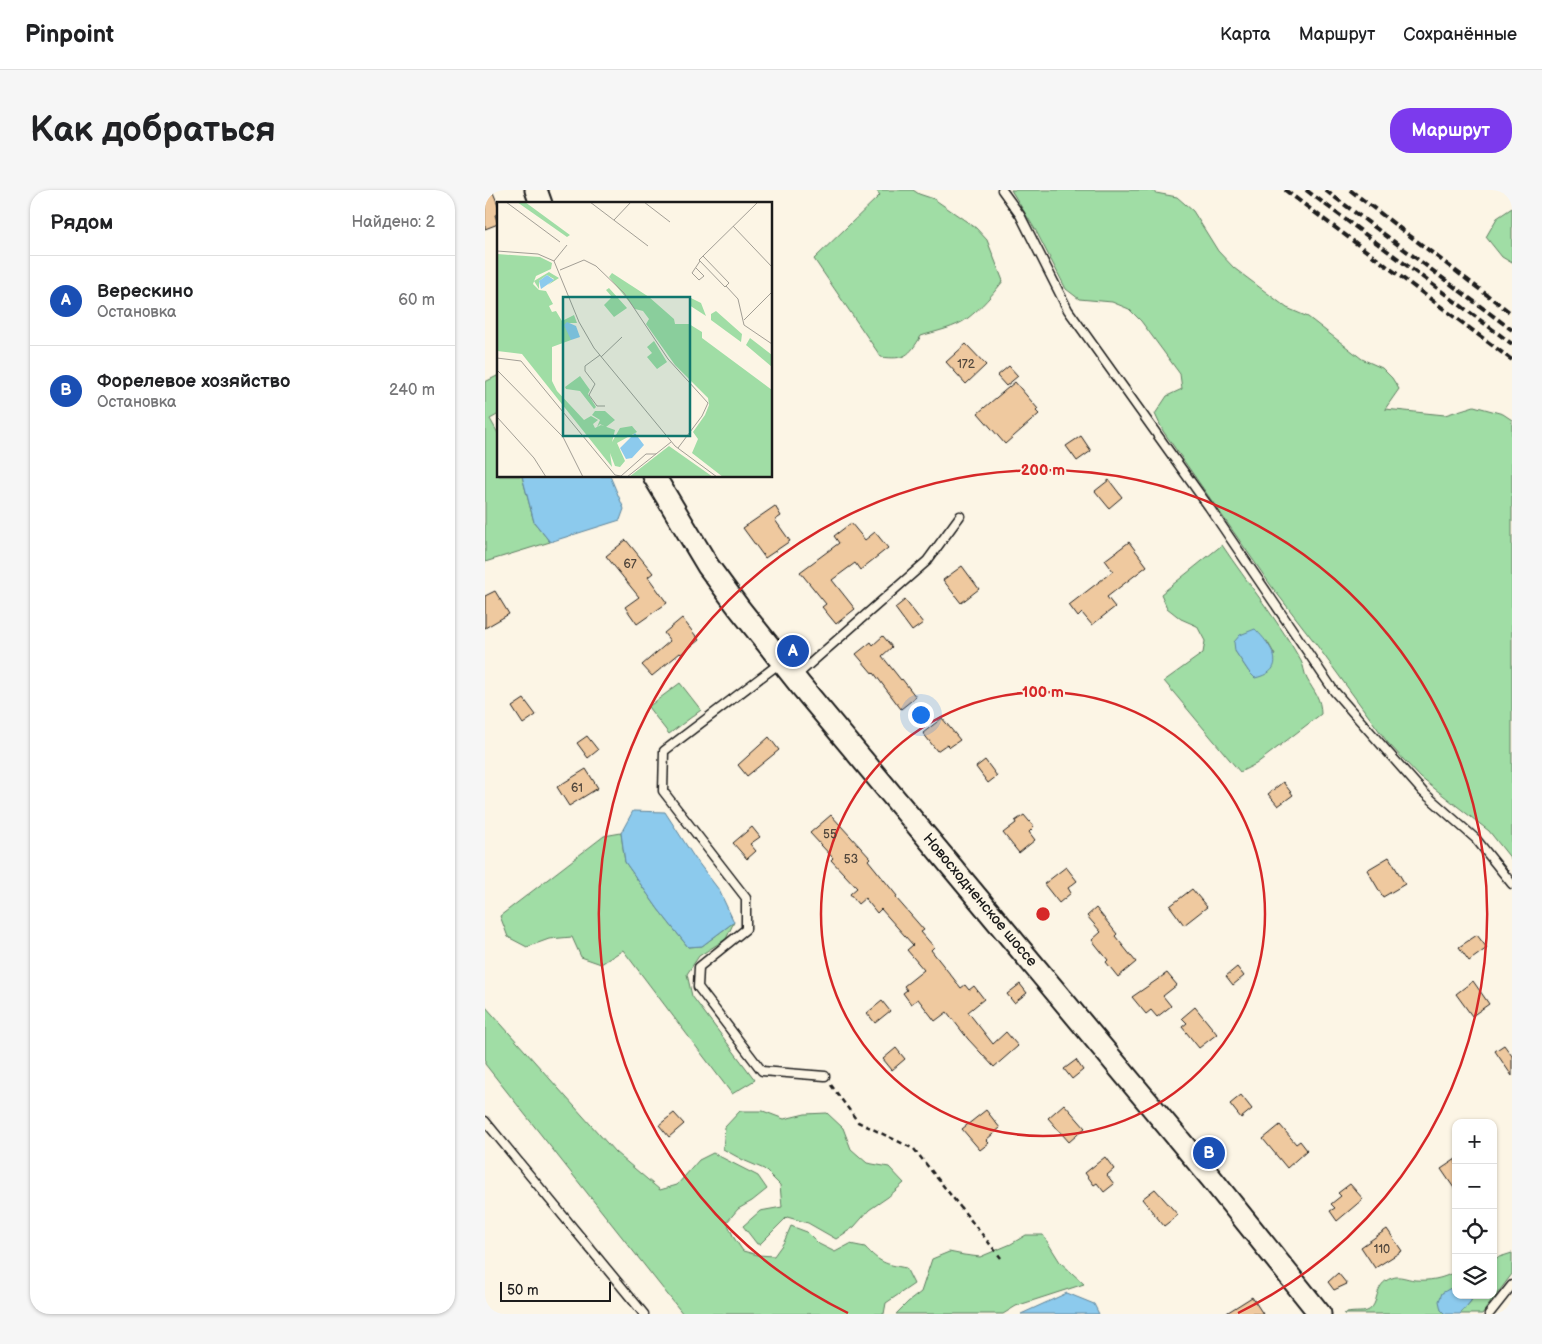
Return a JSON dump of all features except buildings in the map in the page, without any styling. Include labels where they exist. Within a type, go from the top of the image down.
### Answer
[{"type":"main road","points":[[536,190],[540,202]]},
{"type":"main road","name":"Новосходненское шоссе","points":[[655,478],[708,566],[788,670],[1211,1178],[1320,1314]]},
{"type":"lane","points":[[1002,190],[1021,215],[1068,310],[1209,507],[1334,691],[1423,792],[1476,839],[1512,884]]},
{"type":"lane","points":[[825,1076],[762,1071],[698,988],[699,967],[746,930],[746,898],[663,791],[664,751],[788,670],[927,561],[961,516]]},
{"type":"lane","points":[[485,1122],[644,1314]]},
{"type":"lane","points":[[1489,1314],[1512,1284]]},
{"type":"path","points":[[825,1076],[858,1122],[914,1149],[1001,1258]]},
{"type":"green space","points":[[876,190],[913,190],[934,199],[976,228],[987,240],[1003,281],[987,301],[968,318],[951,327],[921,336],[909,352],[896,358],[881,357],[814,259],[880,195]]},
{"type":"green space","points":[[1011,190],[1151,190],[1156,193],[1177,197],[1193,211],[1218,251],[1234,268],[1287,308],[1308,317],[1362,359],[1382,368],[1392,378],[1399,389],[1385,409],[1445,415],[1474,406],[1503,414],[1512,420],[1512,860],[1489,831],[1421,778],[1388,743],[1272,587],[1163,431],[1155,414],[1167,396],[1182,389],[1180,374],[1141,321],[1129,309],[1112,302],[1079,299],[1066,289],[1036,231]]},
{"type":"green space","points":[[1512,208],[1512,263],[1502,257],[1486,237],[1497,218]]},
{"type":"green space","points":[[497,376],[497,415],[490,419],[497,431],[497,478],[523,478],[534,522],[550,542],[485,562],[485,382]]},
{"type":"green space","points":[[1222,545],[1273,617],[1301,661],[1307,679],[1318,699],[1321,714],[1256,764],[1240,772],[1164,681],[1203,653],[1205,641],[1197,626],[1181,619],[1167,608],[1161,594]],"holes":[[[1267,641],[1275,655],[1249,672],[1235,651]]]},
{"type":"green space","points":[[680,683],[701,710],[669,734],[648,707]]},
{"type":"green space","points":[[621,833],[625,862],[688,947],[702,946],[734,922],[726,939],[699,956],[687,974],[692,996],[755,1080],[732,1094],[623,950],[601,964],[581,957],[572,937],[549,939],[527,947],[508,937],[500,916],[604,836]]},
{"type":"green space","points":[[485,1006],[615,1152],[660,1190],[677,1185],[699,1160],[713,1153],[758,1176],[767,1189],[738,1209],[727,1222],[734,1238],[743,1251],[758,1255],[774,1256],[784,1242],[791,1226],[807,1232],[819,1244],[835,1252],[850,1244],[865,1247],[883,1262],[906,1268],[914,1284],[886,1303],[884,1314],[683,1314],[485,1064]]},
{"type":"green space","points":[[740,1111],[763,1111],[784,1119],[805,1114],[827,1113],[843,1128],[851,1149],[867,1163],[889,1167],[904,1183],[869,1210],[854,1227],[836,1239],[808,1223],[787,1217],[760,1244],[757,1244],[743,1226],[760,1211],[782,1207],[780,1185],[764,1169],[723,1149],[725,1127]]},
{"type":"green space","points":[[1026,1235],[1043,1235],[1060,1262],[1084,1284],[1016,1306],[1003,1314],[896,1314],[921,1292],[932,1259],[949,1252],[980,1257],[1011,1244]]},
{"type":"green space","points":[[1512,1253],[1512,1274],[1497,1294],[1497,1258]]},
{"type":"green space","points":[[1452,1273],[1452,1289],[1449,1289],[1441,1310],[1445,1314],[1344,1314],[1365,1312],[1371,1308],[1379,1289],[1386,1281],[1392,1278],[1431,1280]]},
{"type":"green space","points":[[1471,1299],[1493,1299],[1482,1314],[1460,1314]]},
{"type":"water","points":[[523,478],[611,478],[624,509],[620,520],[550,542],[534,522]]},
{"type":"water","points":[[1255,629],[1267,642],[1274,656],[1275,663],[1266,674],[1255,678],[1235,651],[1234,642],[1240,635]]},
{"type":"water","points":[[633,811],[665,812],[694,857],[719,890],[734,922],[702,946],[688,947],[625,862],[621,833]]},
{"type":"water","points":[[1452,1289],[1452,1299],[1471,1299],[1460,1314],[1445,1314],[1441,1310],[1439,1301],[1442,1293]]},
{"type":"water","points":[[1067,1293],[1094,1304],[1099,1314],[1021,1314]]},
{"type":"railway","points":[[1285,190],[1512,360]]},
{"type":"railway","points":[[1306,190],[1512,344]]},
{"type":"railway","points":[[1325,190],[1512,330]]},
{"type":"railway","points":[[1350,190],[1512,314]]},
{"type":"place","name":"Верескино","points":[[793,651]]},
{"type":"place","name":"Форелевое хозяйство","points":[[1209,1153]]}]
